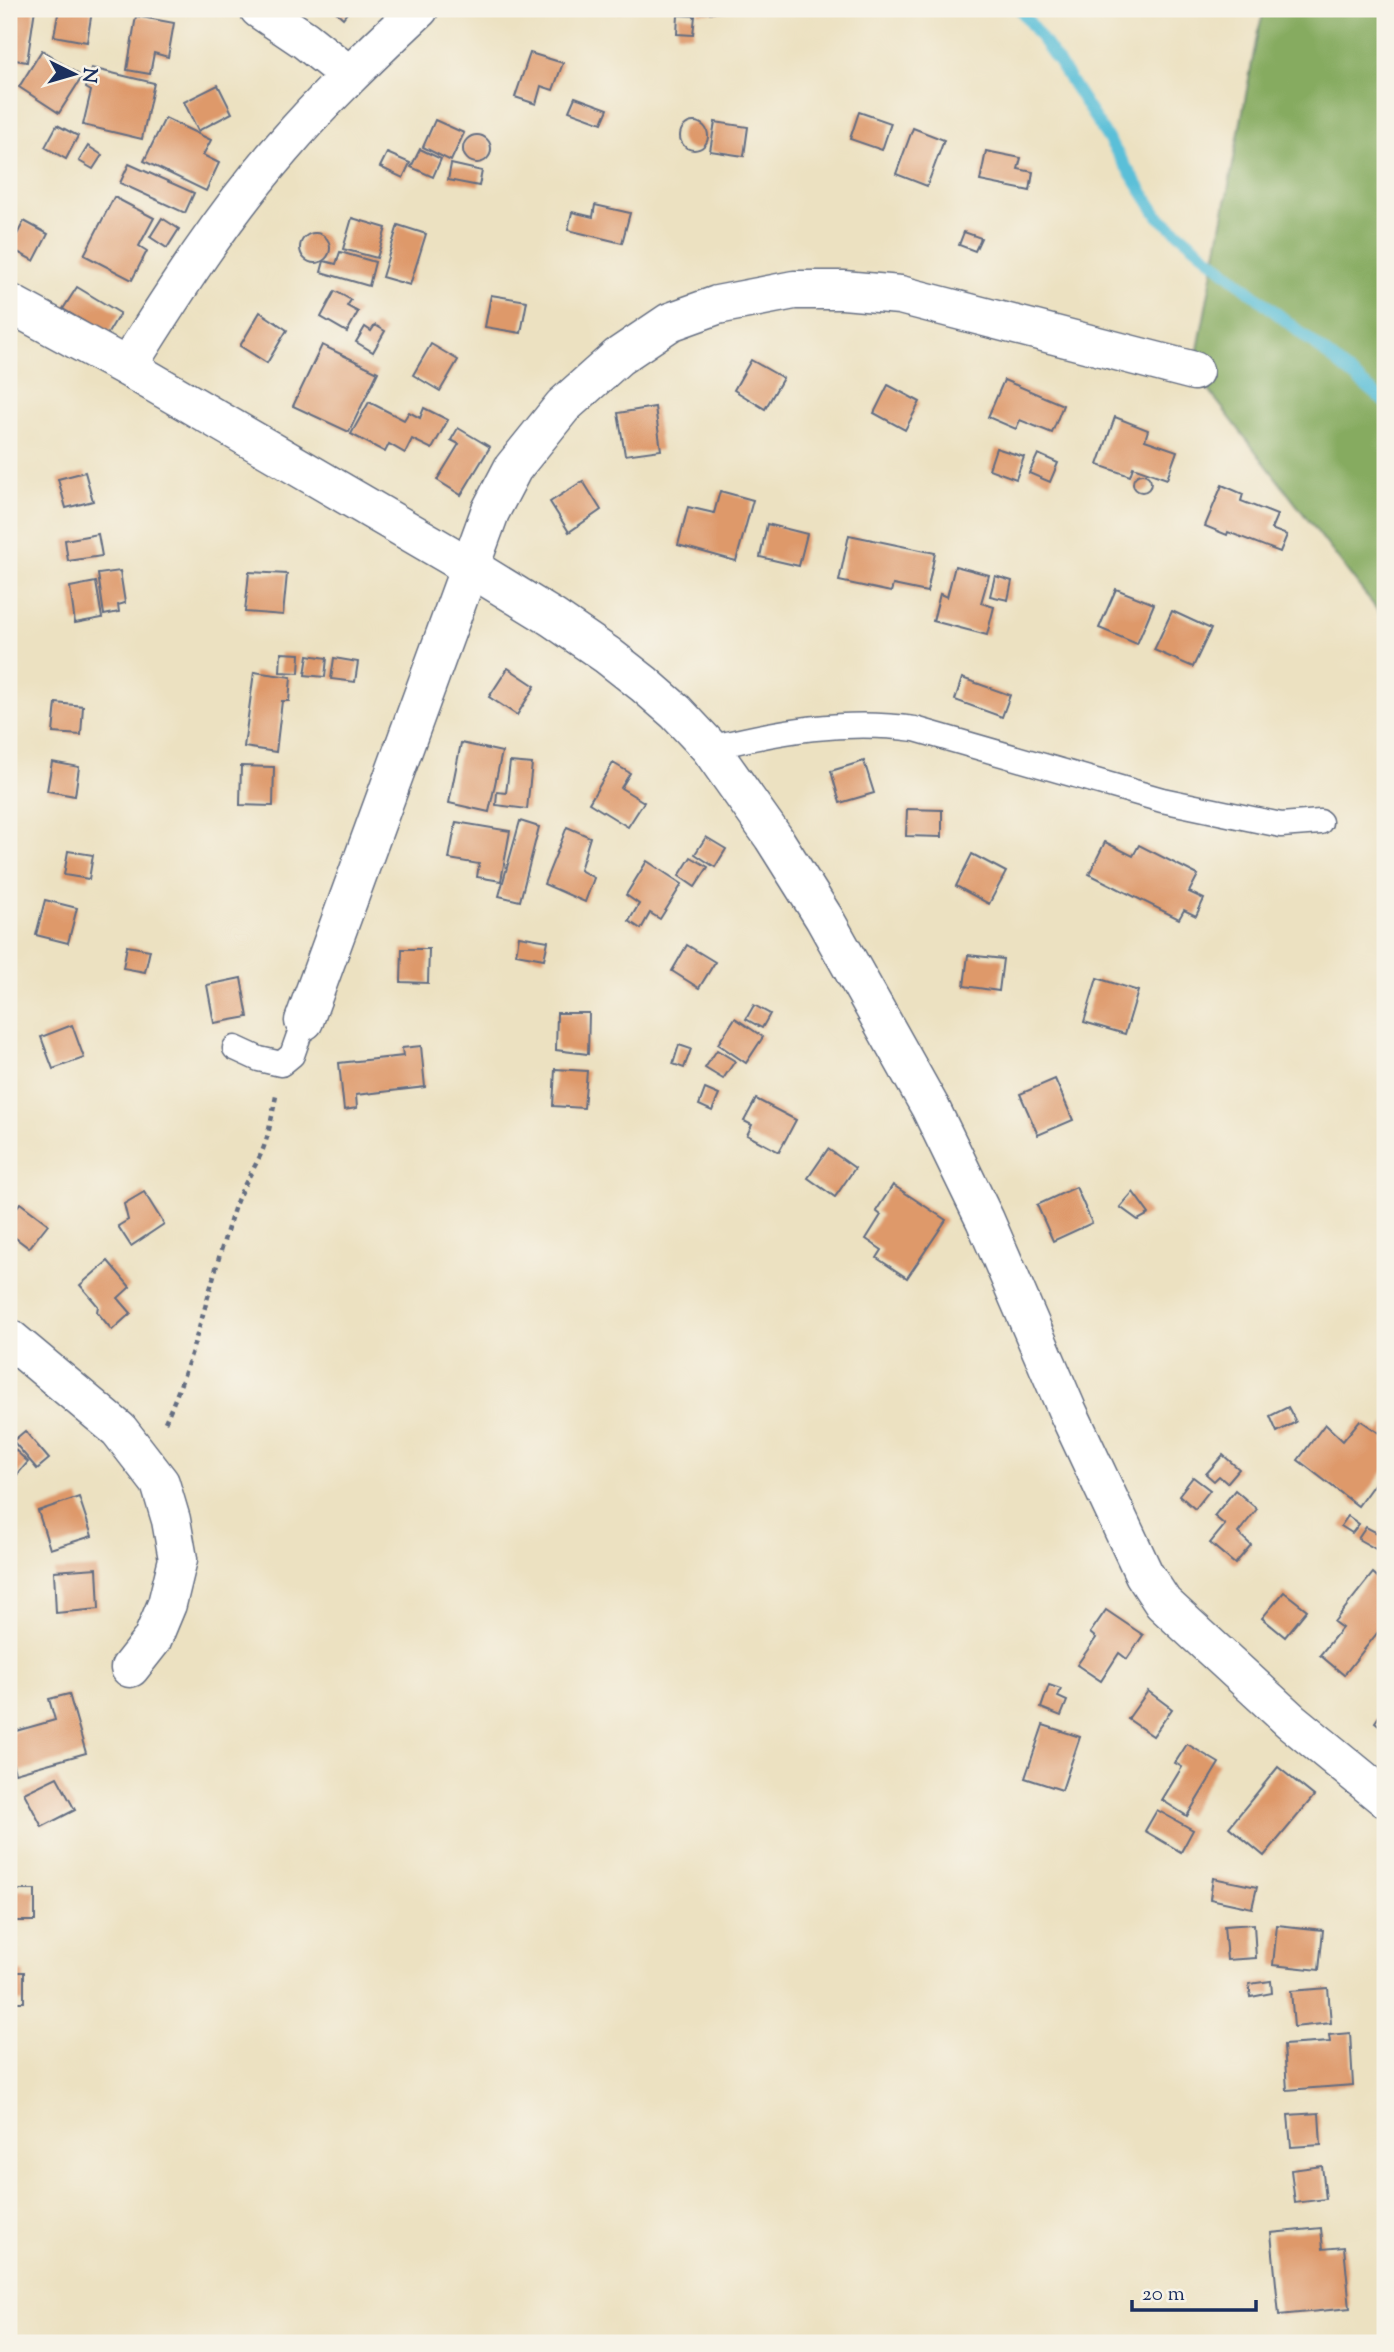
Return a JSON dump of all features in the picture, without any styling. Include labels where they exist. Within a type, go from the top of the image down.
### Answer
[{"type":"street","points":[[259,9],[305,40],[349,75]]},
{"type":"street","points":[[127,367],[184,276],[281,149],[349,75],[419,9]]},
{"type":"street","points":[[304,1021],[490,512],[513,468],[563,406],[618,357],[670,322],[717,305],[794,290],[843,290],[900,295],[1194,370]]},
{"type":"street","points":[[9,303],[127,367],[470,567],[607,655],[676,712],[710,748],[773,837],[824,918],[930,1107],[985,1220],[1067,1410],[1144,1574],[1163,1603],[1291,1721],[1383,1790]]},
{"type":"street","points":[[9,1338],[119,1430],[160,1483],[172,1520],[178,1559],[167,1604],[152,1640],[130,1668]]},
{"type":"lane","points":[[710,748],[767,734],[850,725],[893,726],[915,729],[1162,800],[1281,825],[1320,822]]},
{"type":"lane","points":[[235,1048],[259,1059],[281,1064],[292,1055],[304,1021]]},
{"type":"path","points":[[138,1455],[163,1426],[174,1401],[199,1328],[233,1209],[262,1152],[281,1064]]},
{"type":"green space","points":[[1265,9],[1385,9],[1385,620],[1194,371],[1258,31]]},
{"type":"building","points":[[9,9],[35,9],[27,62],[9,59]]},
{"type":"building","points":[[59,9],[92,11],[87,42],[54,36]]},
{"type":"building","points":[[333,9],[350,9],[343,18]]},
{"type":"building","points":[[603,9],[623,9],[622,13]]},
{"type":"building","points":[[698,9],[723,9],[723,12],[698,13]]},
{"type":"building","points":[[678,15],[695,16],[693,35],[677,34]]},
{"type":"building","points":[[136,16],[174,23],[168,57],[154,53],[150,74],[127,70]]},
{"type":"building","points":[[42,50],[82,77],[59,113],[19,87]]},
{"type":"building","points":[[530,53],[563,63],[553,90],[541,86],[536,104],[515,97]]},
{"type":"building","points":[[91,68],[154,83],[142,139],[83,125],[91,91],[86,88]]},
{"type":"building","points":[[218,85],[232,113],[198,131],[184,102]]},
{"type":"building","points":[[575,97],[608,109],[602,123],[569,111]]},
{"type":"building","points":[[859,112],[891,123],[882,150],[850,139]]},
{"type":"building","points":[[165,118],[211,140],[203,155],[219,163],[206,191],[144,161]]},
{"type":"building","points":[[435,120],[464,133],[451,161],[423,147]]},
{"type":"building","points":[[694,122],[704,126],[708,136],[704,146],[694,150],[684,146],[680,136],[684,126]]},
{"type":"building","points":[[715,122],[748,127],[744,156],[710,151]]},
{"type":"building","points":[[57,125],[78,136],[66,159],[45,147]]},
{"type":"building","points":[[913,128],[944,140],[927,186],[896,174]]},
{"type":"building","points":[[477,135],[487,139],[491,149],[487,159],[477,163],[467,159],[463,149],[467,139]]},
{"type":"building","points":[[88,146],[102,155],[93,169],[79,161]]},
{"type":"building","points":[[420,149],[441,159],[433,177],[411,167]]},
{"type":"building","points":[[986,151],[1021,158],[1018,169],[1033,172],[1030,191],[980,181]]},
{"type":"building","points":[[387,153],[410,163],[403,178],[380,167]]},
{"type":"building","points":[[129,164],[194,193],[185,213],[120,183]]},
{"type":"building","points":[[451,164],[482,171],[479,186],[448,180]]},
{"type":"building","points":[[114,197],[154,218],[139,246],[147,251],[132,280],[84,255]]},
{"type":"building","points":[[595,205],[630,213],[622,243],[568,230],[572,212],[593,217]]},
{"type":"building","points":[[162,218],[179,229],[167,248],[150,237]]},
{"type":"building","points":[[352,218],[386,228],[377,258],[343,249]]},
{"type":"building","points":[[24,221],[48,234],[34,261],[10,248]]},
{"type":"building","points":[[398,225],[426,234],[410,285],[382,277]]},
{"type":"building","points":[[964,232],[981,238],[975,251],[959,245]]},
{"type":"building","points":[[315,233],[321,234],[329,242],[329,254],[321,262],[315,263],[309,262],[301,254],[300,248],[301,242],[309,234]]},
{"type":"building","points":[[340,252],[375,262],[369,286],[321,272],[324,261],[336,264]]},
{"type":"building","points":[[77,287],[120,313],[107,335],[63,309]]},
{"type":"building","points":[[335,291],[351,300],[347,306],[358,312],[347,332],[321,317]]},
{"type":"building","points":[[491,295],[527,301],[521,333],[485,327]]},
{"type":"building","points":[[260,312],[287,330],[267,363],[240,346]]},
{"type":"building","points":[[375,325],[385,331],[373,352],[356,342],[365,327],[371,331]]},
{"type":"building","points":[[431,344],[458,360],[440,391],[413,375]]},
{"type":"building","points":[[322,345],[378,372],[349,432],[293,406]]},
{"type":"building","points":[[751,360],[783,378],[765,409],[734,390]]},
{"type":"building","points":[[1004,380],[1063,405],[1052,433],[1020,420],[1016,429],[988,417]]},
{"type":"building","points":[[888,385],[920,402],[905,430],[874,413]]},
{"type":"building","points":[[369,402],[404,420],[409,412],[420,418],[424,408],[448,420],[432,449],[412,439],[405,453],[389,444],[385,452],[351,434]]},
{"type":"building","points":[[655,407],[661,450],[625,455],[618,413]]},
{"type":"building","points":[[1115,417],[1148,430],[1145,440],[1177,451],[1167,479],[1133,467],[1130,476],[1098,465]]},
{"type":"building","points":[[458,428],[490,447],[461,495],[437,480],[459,444],[451,440]]},
{"type":"building","points":[[996,448],[1024,457],[1016,479],[989,469]]},
{"type":"building","points":[[1038,454],[1058,463],[1050,482],[1029,473]]},
{"type":"building","points":[[85,472],[93,501],[66,508],[58,479]]},
{"type":"building","points":[[1142,474],[1148,477],[1151,483],[1148,489],[1142,492],[1136,489],[1133,483],[1136,477]]},
{"type":"building","points":[[583,481],[601,510],[569,532],[550,502]]},
{"type":"building","points":[[1222,485],[1243,494],[1241,501],[1277,515],[1271,529],[1287,535],[1280,552],[1205,526]]},
{"type":"building","points":[[720,491],[753,500],[736,561],[678,545],[688,507],[714,513]]},
{"type":"building","points":[[767,524],[807,534],[799,566],[760,557]]},
{"type":"building","points":[[98,534],[102,556],[68,561],[65,540]]},
{"type":"building","points":[[849,535],[935,553],[927,592],[893,585],[891,592],[839,581]]},
{"type":"building","points":[[955,566],[989,575],[981,603],[994,607],[987,635],[933,621],[940,594],[947,597]]},
{"type":"building","points":[[120,571],[125,603],[118,605],[119,612],[104,615],[98,574]]},
{"type":"building","points":[[249,572],[287,574],[283,615],[245,612]]},
{"type":"building","points":[[995,576],[1012,581],[1008,600],[990,596]]},
{"type":"building","points":[[96,582],[102,618],[75,623],[70,587]]},
{"type":"building","points":[[1116,589],[1154,604],[1137,644],[1099,628]]},
{"type":"building","points":[[1172,611],[1211,629],[1193,667],[1154,650]]},
{"type":"building","points":[[281,653],[300,654],[299,673],[280,672]]},
{"type":"building","points":[[308,655],[327,658],[325,677],[305,675]]},
{"type":"building","points":[[334,658],[358,662],[355,682],[331,679]]},
{"type":"building","points":[[508,668],[535,686],[517,715],[489,697]]},
{"type":"building","points":[[254,672],[291,677],[289,701],[282,701],[276,752],[244,747]]},
{"type":"building","points":[[962,678],[1010,695],[1002,717],[955,700]]},
{"type":"building","points":[[56,703],[83,706],[81,735],[53,733]]},
{"type":"building","points":[[461,743],[502,752],[489,812],[449,803]]},
{"type":"building","points":[[864,761],[874,793],[840,803],[831,771]]},
{"type":"building","points":[[52,762],[79,767],[75,796],[47,791]]},
{"type":"building","points":[[510,762],[532,764],[527,809],[496,805],[497,792],[506,793]]},
{"type":"building","points":[[613,763],[630,773],[621,788],[644,802],[628,827],[589,803]]},
{"type":"building","points":[[241,766],[274,767],[273,806],[240,805]]},
{"type":"building","points":[[907,809],[942,810],[942,837],[906,836]]},
{"type":"building","points":[[520,821],[539,827],[520,901],[499,896]]},
{"type":"building","points":[[456,822],[510,831],[501,881],[477,877],[479,864],[449,859]]},
{"type":"building","points":[[567,827],[590,837],[580,870],[594,878],[585,902],[544,884]]},
{"type":"building","points":[[706,837],[726,849],[715,867],[695,854]]},
{"type":"building","points":[[1105,842],[1133,856],[1139,845],[1198,875],[1189,892],[1204,899],[1196,916],[1184,910],[1179,919],[1089,874]]},
{"type":"building","points":[[68,851],[93,855],[89,879],[64,875]]},
{"type":"building","points":[[972,854],[1006,872],[989,904],[956,886]]},
{"type":"building","points":[[691,857],[708,867],[695,887],[679,876]]},
{"type":"building","points":[[647,861],[682,884],[660,919],[650,913],[641,929],[629,921],[639,904],[626,895]]},
{"type":"building","points":[[45,900],[77,908],[68,943],[36,935]]},
{"type":"building","points":[[519,936],[548,941],[544,959],[516,954]]},
{"type":"building","points":[[687,945],[715,962],[699,988],[672,971]]},
{"type":"building","points":[[127,946],[150,950],[145,972],[123,968]]},
{"type":"building","points":[[402,949],[429,949],[428,983],[401,982]]},
{"type":"building","points":[[968,955],[1003,959],[999,991],[964,986]]},
{"type":"building","points":[[241,978],[248,1017],[214,1023],[207,985]]},
{"type":"building","points":[[1097,978],[1138,991],[1125,1034],[1084,1022]]},
{"type":"building","points":[[754,1005],[770,1014],[762,1028],[746,1019]]},
{"type":"building","points":[[557,1013],[589,1013],[588,1054],[556,1050]]},
{"type":"building","points":[[735,1018],[763,1037],[746,1063],[718,1044]]},
{"type":"building","points":[[72,1025],[84,1058],[53,1069],[41,1037]]},
{"type":"building","points":[[679,1045],[691,1049],[684,1068],[673,1064]]},
{"type":"building","points":[[421,1046],[425,1087],[356,1095],[357,1108],[344,1110],[339,1063],[403,1056],[402,1048]]},
{"type":"building","points":[[717,1050],[735,1061],[723,1079],[705,1068]]},
{"type":"building","points":[[555,1069],[587,1071],[584,1108],[553,1106]]},
{"type":"building","points":[[1055,1079],[1073,1120],[1038,1135],[1020,1094]]},
{"type":"building","points":[[705,1089],[719,1095],[712,1111],[699,1105]]},
{"type":"building","points":[[756,1099],[796,1120],[779,1152],[747,1135],[752,1125],[744,1121]]},
{"type":"building","points":[[828,1149],[855,1168],[835,1197],[808,1178]]},
{"type":"building","points":[[893,1185],[946,1220],[907,1278],[877,1258],[882,1250],[866,1239],[881,1215],[876,1211]]},
{"type":"building","points":[[1076,1187],[1092,1223],[1053,1241],[1037,1205]]},
{"type":"building","points":[[144,1192],[164,1224],[131,1246],[118,1226],[128,1220],[124,1204]]},
{"type":"building","points":[[1133,1192],[1149,1214],[1138,1220],[1120,1207]]},
{"type":"building","points":[[20,1203],[48,1224],[29,1248],[9,1233],[9,1219]]},
{"type":"building","points":[[108,1261],[130,1287],[118,1298],[131,1313],[112,1330],[97,1312],[98,1306],[80,1285]]},
{"type":"building","points":[[1288,1407],[1296,1422],[1277,1432],[1270,1416]]},
{"type":"building","points":[[1360,1420],[1379,1433],[1385,1423],[1385,1469],[1358,1506],[1298,1460],[1325,1424],[1343,1441]]},
{"type":"building","points":[[25,1431],[49,1459],[37,1469],[13,1441]]},
{"type":"building","points":[[9,1444],[28,1462],[9,1484]]},
{"type":"building","points":[[1223,1455],[1239,1469],[1227,1483],[1219,1476],[1214,1481],[1206,1474]]},
{"type":"building","points":[[1193,1477],[1210,1490],[1195,1509],[1179,1495]]},
{"type":"building","points":[[1235,1490],[1257,1509],[1238,1533],[1251,1545],[1235,1564],[1210,1543],[1225,1525],[1214,1516]]},
{"type":"building","points":[[79,1497],[92,1536],[50,1549],[38,1511]]},
{"type":"building","points":[[1348,1516],[1359,1524],[1352,1533],[1341,1526]]},
{"type":"building","points":[[1385,1524],[1383,1553],[1358,1539],[1366,1527],[1379,1534]]},
{"type":"building","points":[[97,1568],[99,1609],[56,1613],[54,1571]]},
{"type":"building","points":[[1373,1573],[1385,1584],[1385,1623],[1344,1675],[1320,1655],[1342,1628],[1334,1622]]},
{"type":"building","points":[[1284,1592],[1307,1610],[1285,1637],[1262,1618]]},
{"type":"building","points":[[1106,1610],[1143,1635],[1127,1659],[1119,1653],[1101,1681],[1077,1665],[1096,1638],[1090,1633]]},
{"type":"building","points":[[1049,1685],[1061,1689],[1058,1697],[1067,1701],[1061,1716],[1041,1708]]},
{"type":"building","points":[[1148,1691],[1172,1709],[1153,1736],[1128,1719]]},
{"type":"building","points":[[69,1694],[86,1753],[15,1773],[9,1751],[9,1733],[55,1720],[49,1699]]},
{"type":"building","points":[[1385,1708],[1385,1730],[1375,1722]]},
{"type":"building","points":[[1043,1725],[1080,1737],[1062,1790],[1025,1778]]},
{"type":"building","points":[[1187,1744],[1219,1763],[1187,1816],[1162,1800],[1182,1767],[1175,1763]]},
{"type":"building","points":[[1278,1767],[1314,1796],[1264,1856],[1229,1827]]},
{"type":"building","points":[[57,1777],[75,1810],[42,1827],[24,1793]]},
{"type":"building","points":[[1157,1810],[1193,1830],[1181,1852],[1145,1831]]},
{"type":"building","points":[[1213,1878],[1257,1887],[1252,1908],[1210,1899]]},
{"type":"building","points":[[9,1890],[35,1890],[35,1921],[9,1921]]},
{"type":"building","points":[[1254,1924],[1256,1958],[1227,1960],[1224,1926]]},
{"type":"building","points":[[1277,1925],[1323,1930],[1319,1970],[1273,1965]]},
{"type":"building","points":[[9,1972],[24,1972],[24,2002],[9,2002]]},
{"type":"building","points":[[1271,1981],[1272,1993],[1251,1997],[1249,1984]]},
{"type":"building","points":[[1328,1988],[1331,2023],[1294,2027],[1291,1991]]},
{"type":"building","points":[[1350,2033],[1353,2085],[1287,2090],[1284,2045],[1330,2042],[1329,2035]]},
{"type":"building","points":[[1319,2113],[1321,2145],[1291,2147],[1288,2115]]},
{"type":"building","points":[[1322,2166],[1326,2199],[1295,2203],[1291,2170]]},
{"type":"building","points":[[1321,2228],[1323,2249],[1344,2247],[1350,2308],[1279,2315],[1271,2233]]},
{"type":"waterway","points":[[1020,9],[1059,63],[1158,216],[1385,402]]}]
